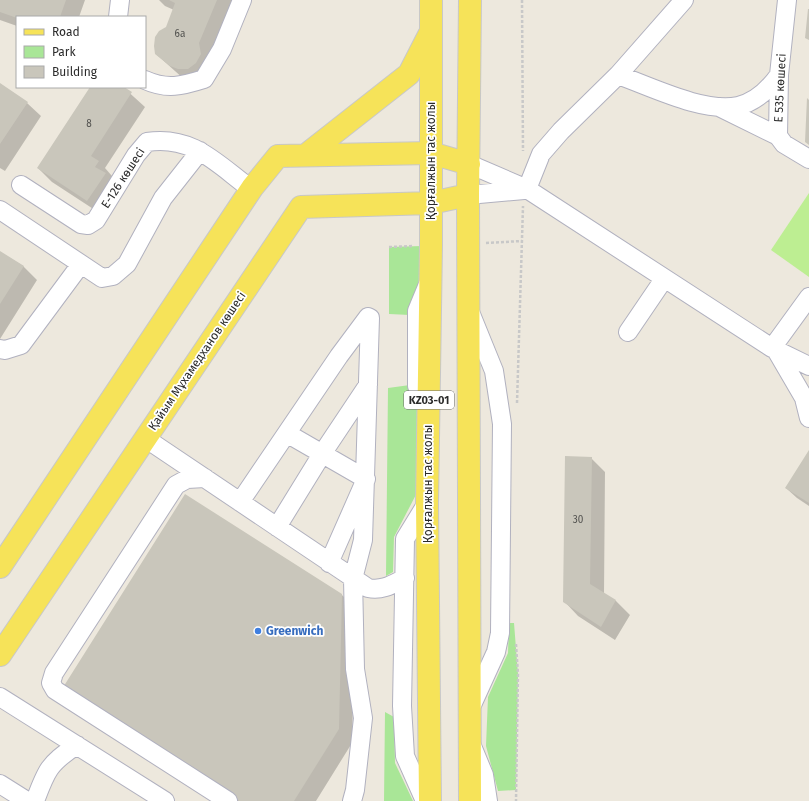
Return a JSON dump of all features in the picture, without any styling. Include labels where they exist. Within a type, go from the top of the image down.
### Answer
[{"type":"main road","name":"Қорғалжын тас жолы","points":[[430,801],[428,503],[431,278],[431,0]]},
{"type":"main road","name":"KZ03-01","points":[[470,0],[468,164],[470,801]]},
{"type":"main road","points":[[306,155],[409,74],[431,31]]},
{"type":"main road","points":[[0,567],[251,190],[278,156],[431,153],[468,164]]},
{"type":"main road","name":"Қайым Мұхамедханов көшесі","points":[[0,655],[301,206],[431,203],[468,195]]},
{"type":"street","points":[[118,16],[120,0]]},
{"type":"street","points":[[146,80],[159,86],[184,86],[204,79],[222,49],[242,0]]},
{"type":"street","points":[[525,190],[541,154],[618,75],[684,0]]},
{"type":"street","name":"Е 535 көшесі","points":[[787,0],[779,75],[778,136],[784,144],[809,159]]},
{"type":"street","points":[[618,75],[701,105],[718,107],[738,106],[754,100],[768,90],[779,75]]},
{"type":"street","points":[[718,107],[778,136]]},
{"type":"street","name":"Е-126 көшесі","points":[[21,185],[81,224],[88,225],[96,220],[136,155],[147,142],[161,140],[188,144],[200,151],[251,190]]},
{"type":"street","points":[[0,210],[102,278],[113,276],[127,264],[163,198],[200,151]]},
{"type":"street","points":[[468,164],[525,190],[774,349],[809,366]]},
{"type":"street","points":[[468,195],[525,190]]},
{"type":"street","points":[[0,349],[5,350],[21,345],[82,264]]},
{"type":"street","points":[[628,332],[664,279]]},
{"type":"street","points":[[774,349],[809,297]]},
{"type":"street","points":[[468,307],[494,370],[502,424],[500,633],[496,652],[470,710]]},
{"type":"street","points":[[240,502],[288,434],[339,356],[368,317],[371,320],[363,540],[353,579],[355,669],[363,718],[355,790],[352,801]]},
{"type":"street","points":[[774,349],[804,398],[809,418]]},
{"type":"street","points":[[277,527],[322,454],[368,385]]},
{"type":"street","points":[[288,434],[366,479]]},
{"type":"street","points":[[145,438],[368,588],[377,590],[386,588],[405,578]]},
{"type":"street","points":[[205,478],[187,479],[176,485],[54,673],[51,683],[55,690],[228,801]]},
{"type":"street","points":[[329,563],[366,479]]},
{"type":"street","points":[[425,801],[405,756],[402,706],[405,539],[428,503]]},
{"type":"street","points":[[0,697],[166,801]]},
{"type":"street","points":[[469,738],[484,775],[488,801]]},
{"type":"street","points":[[35,801],[48,768],[60,756],[77,745]]},
{"type":"street","points":[[0,784],[27,801]]},
{"type":"path","points":[[522,0],[523,157]]},
{"type":"path","points":[[517,409],[525,190]]},
{"type":"path","points":[[486,243],[522,241]]},
{"type":"path","points":[[389,247],[415,246]]},
{"type":"path","points":[[515,637],[518,674],[516,801]]},
{"type":"green space","points":[[809,193],[809,277],[771,250]]},
{"type":"green space","points":[[422,246],[423,278],[410,315],[389,314],[389,247]]},
{"type":"green space","points":[[410,385],[420,406],[421,485],[394,537],[393,572],[386,576],[388,388]]},
{"type":"green space","points":[[509,623],[514,623],[518,674],[516,790],[498,791],[486,746],[488,697],[508,653]]},
{"type":"green space","points":[[385,712],[394,717],[395,763],[413,801],[384,801]]},
{"type":"building","points":[[0,0],[66,0],[60,16],[16,16],[16,18],[0,12]]},
{"type":"building","points":[[169,0],[217,0],[199,43],[201,54],[196,63],[188,69],[178,69],[170,66],[155,54],[155,37],[159,31],[166,27],[175,3]]},
{"type":"building","points":[[809,9],[809,40],[805,38]]},
{"type":"building","points":[[0,83],[28,102],[0,144]]},
{"type":"building","points":[[89,88],[126,88],[132,92],[91,156],[99,161],[95,167],[106,173],[87,201],[37,168]]},
{"type":"building","points":[[807,98],[809,100],[809,145],[805,142]]},
{"type":"building","points":[[0,251],[24,266],[0,304]]},
{"type":"building","points":[[809,450],[809,503],[785,488]]},
{"type":"building","points":[[565,456],[592,457],[590,584],[616,600],[601,627],[563,602]]},
{"type":"building","points":[[185,494],[342,594],[339,729],[294,801],[239,801],[62,689]]},
{"type":"place","name":"Greenwich","points":[[258,631]]}]
